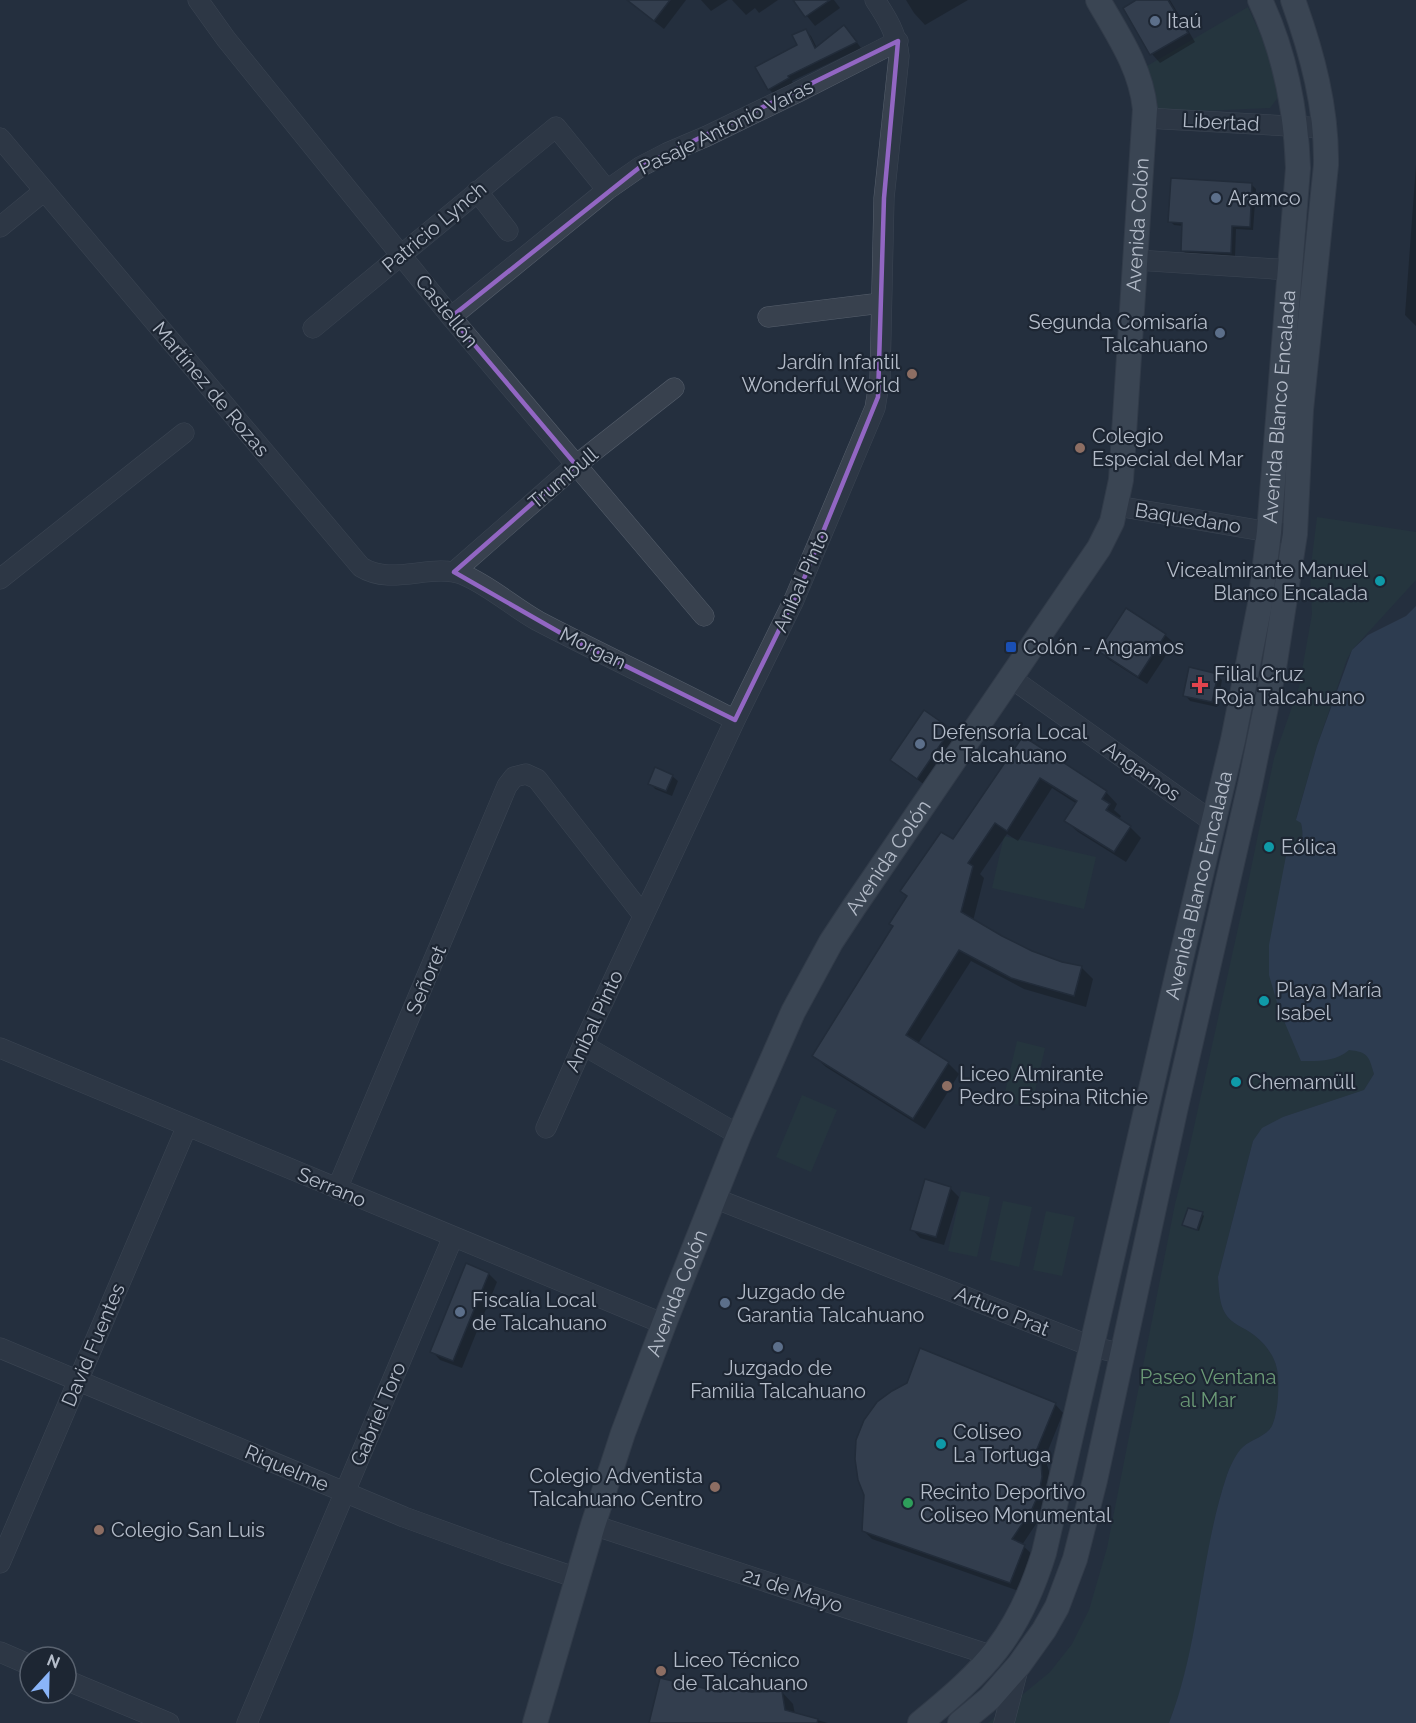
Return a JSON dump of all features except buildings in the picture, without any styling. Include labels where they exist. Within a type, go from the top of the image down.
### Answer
[{"type":"main road","name":"Avenida Colón","points":[[536,1723],[593,1525],[623,1433],[739,1135],[793,1012],[831,942],[1099,548],[1112,522],[1121,480],[1146,118],[1142,88],[1133,63],[1098,0]]},
{"type":"main road","name":"Avenida Blanco Encalada","points":[[920,1723],[966,1684],[993,1656],[1017,1621],[1038,1575],[1051,1530],[1233,740],[1255,635],[1266,570],[1298,168],[1296,126],[1283,64],[1260,0]]},
{"type":"main road","name":"Avenida Blanco Encalada","points":[[961,1723],[990,1698],[1019,1665],[1044,1630],[1057,1607],[1075,1559],[1095,1480],[1193,1029],[1263,727],[1286,601],[1295,534],[1305,361],[1320,243],[1326,165],[1325,128],[1321,101],[1305,34],[1293,0]]},
{"type":"street","name":"Castellón","points":[[198,0],[226,39],[451,317],[704,616]]},
{"type":"street","name":"Aníbal Pinto","points":[[546,1128],[643,915],[803,581],[875,408],[880,387],[884,198],[898,76],[898,41],[875,0]]},
{"type":"street","name":"Pasaje Antonio Varas","points":[[451,317],[631,173],[667,153],[707,136],[898,41]]},
{"type":"street","points":[[1296,126],[1321,101]]},
{"type":"street","name":"Libertad","points":[[1146,118],[1325,128]]},
{"type":"street","name":"Patricio Lynch","points":[[313,328],[556,127],[607,190]]},
{"type":"street","name":"Martínez de Rozas","points":[[0,138],[361,567],[369,572],[385,576],[454,572]]},
{"type":"street","points":[[0,227],[44,191]]},
{"type":"street","points":[[477,191],[508,231]]},
{"type":"street","points":[[1136,260],[1291,270]]},
{"type":"street","points":[[768,317],[881,303]]},
{"type":"street","name":"Trumbull","points":[[454,572],[576,465],[674,388]]},
{"type":"street","points":[[0,579],[184,433]]},
{"type":"street","name":"Baquedano","points":[[1117,506],[1269,532],[1295,534]]},
{"type":"street","name":"Morgan","points":[[454,572],[473,579],[530,617],[573,640],[735,720]]},
{"type":"street","name":"Angamos","points":[[1011,678],[1214,822]]},
{"type":"street","name":"Señoret","points":[[337,1189],[510,781],[519,775],[532,776],[537,779],[643,915]]},
{"type":"street","points":[[583,1045],[739,1135]]},
{"type":"street","name":"Serrano","points":[[0,1048],[664,1324]]},
{"type":"street","name":"David Fuentes","points":[[0,1563],[187,1126]]},
{"type":"street","name":"Arturo Prat","points":[[714,1197],[1093,1347],[1123,1354]]},
{"type":"street","name":"Gabriel Toro","points":[[247,1723],[453,1237]]},
{"type":"street","name":"Riquelme","points":[[0,1348],[345,1493],[451,1535],[578,1578]]},
{"type":"street","name":"21 de Mayo","points":[[593,1525],[993,1656]]},
{"type":"street","points":[[0,1652],[18,1660]]},
{"type":"street","points":[[1004,1723],[1019,1665]]},
{"type":"street","points":[[78,1685],[169,1723]]},
{"type":"highlighted area","points":[[898,41],[884,198],[878,397],[803,581],[735,720],[573,640],[454,572],[576,465],[451,317],[640,167]]},
{"type":"green space","points":[[1248,7],[1267,49],[1279,96],[1270,108],[1156,113],[1147,66]]},
{"type":"green space","name":"Paseo Ventana al Mar","points":[[1317,517],[1416,532],[1416,580],[1352,650],[1347,659],[1317,746],[1296,819],[1301,823],[1302,841],[1292,856],[1270,941],[1361,1051],[1370,1058],[1374,1074],[1364,1090],[1283,1117],[1253,1141],[1218,1277],[1219,1291],[1228,1317],[1259,1339],[1273,1358],[1279,1382],[1279,1395],[1272,1426],[1243,1447],[1227,1475],[1211,1536],[1188,1662],[1169,1723],[988,1723],[1050,1672],[1072,1644],[1089,1610],[1107,1548],[1175,1204],[1188,1154],[1274,758],[1299,687],[1312,614],[1310,573]]},
{"type":"green space","points":[[1004,836],[1096,857],[1084,909],[992,888]]},
{"type":"green space","points":[[1017,1041],[1045,1048],[1031,1108],[1003,1101]]},
{"type":"green space","points":[[802,1095],[837,1110],[811,1172],[776,1157]]},
{"type":"green space","points":[[961,1191],[990,1197],[977,1257],[948,1251]]},
{"type":"green space","points":[[1003,1201],[1032,1207],[1019,1267],[990,1260]]},
{"type":"green space","points":[[1046,1211],[1075,1217],[1062,1276],[1033,1270]]},
{"type":"water","points":[[1416,606],[1416,1723],[1169,1723],[1187,1662],[1211,1536],[1227,1475],[1240,1450],[1272,1426],[1277,1408],[1278,1376],[1273,1358],[1259,1339],[1228,1317],[1219,1291],[1218,1277],[1253,1141],[1262,1128],[1283,1117],[1364,1090],[1374,1074],[1367,1056],[1355,1051],[1349,1050],[1338,1057],[1326,1060],[1301,1061],[1279,1009],[1269,975],[1269,945],[1286,856],[1296,853],[1300,845],[1302,828],[1301,823],[1296,820],[1317,746],[1352,650],[1368,635],[1406,616]]},
{"type":"place","name":"Itaú","points":[[1155,21]]},
{"type":"place","name":"Aramco","points":[[1216,198]]},
{"type":"place","name":"Segunda Comisaría Talcahuano","points":[[1220,333]]},
{"type":"place","name":"Jardín Infantil Wonderful World","points":[[912,374]]},
{"type":"place","name":"Colegio Especial del Mar","points":[[1080,448]]},
{"type":"place","name":"Vicealmirante Manuel Blanco Encalada","points":[[1380,581]]},
{"type":"place","name":"Colón - Angamos","points":[[1011,647]]},
{"type":"place","name":"Filial Cruz Roja Talcahuano","points":[[1200,685]]},
{"type":"place","name":"Defensoría Local de Talcahuano","points":[[920,744]]},
{"type":"place","name":"Eólica","points":[[1269,847]]},
{"type":"place","name":"Playa María Isabel","points":[[1264,1001]]},
{"type":"place","name":"Chemamüll","points":[[1236,1082]]},
{"type":"place","name":"Liceo Almirante Pedro Espina Ritchie","points":[[947,1086]]},
{"type":"place","name":"Juzgado de Garantia Talcahuano","points":[[725,1303]]},
{"type":"place","name":"Fiscalía Local de Talcahuano","points":[[460,1312]]},
{"type":"place","name":"Juzgado de Familia Talcahuano","points":[[778,1347]]},
{"type":"place","name":"Coliseo La Tortuga","points":[[941,1444]]},
{"type":"place","name":"Colegio Adventista Talcahuano Centro","points":[[715,1487]]},
{"type":"place","name":"Recinto Deportivo Coliseo Monumental","points":[[908,1503]]},
{"type":"place","name":"Colegio San Luis","points":[[99,1530]]},
{"type":"place","name":"Liceo Técnico de Talcahuano","points":[[661,1671]]}]
